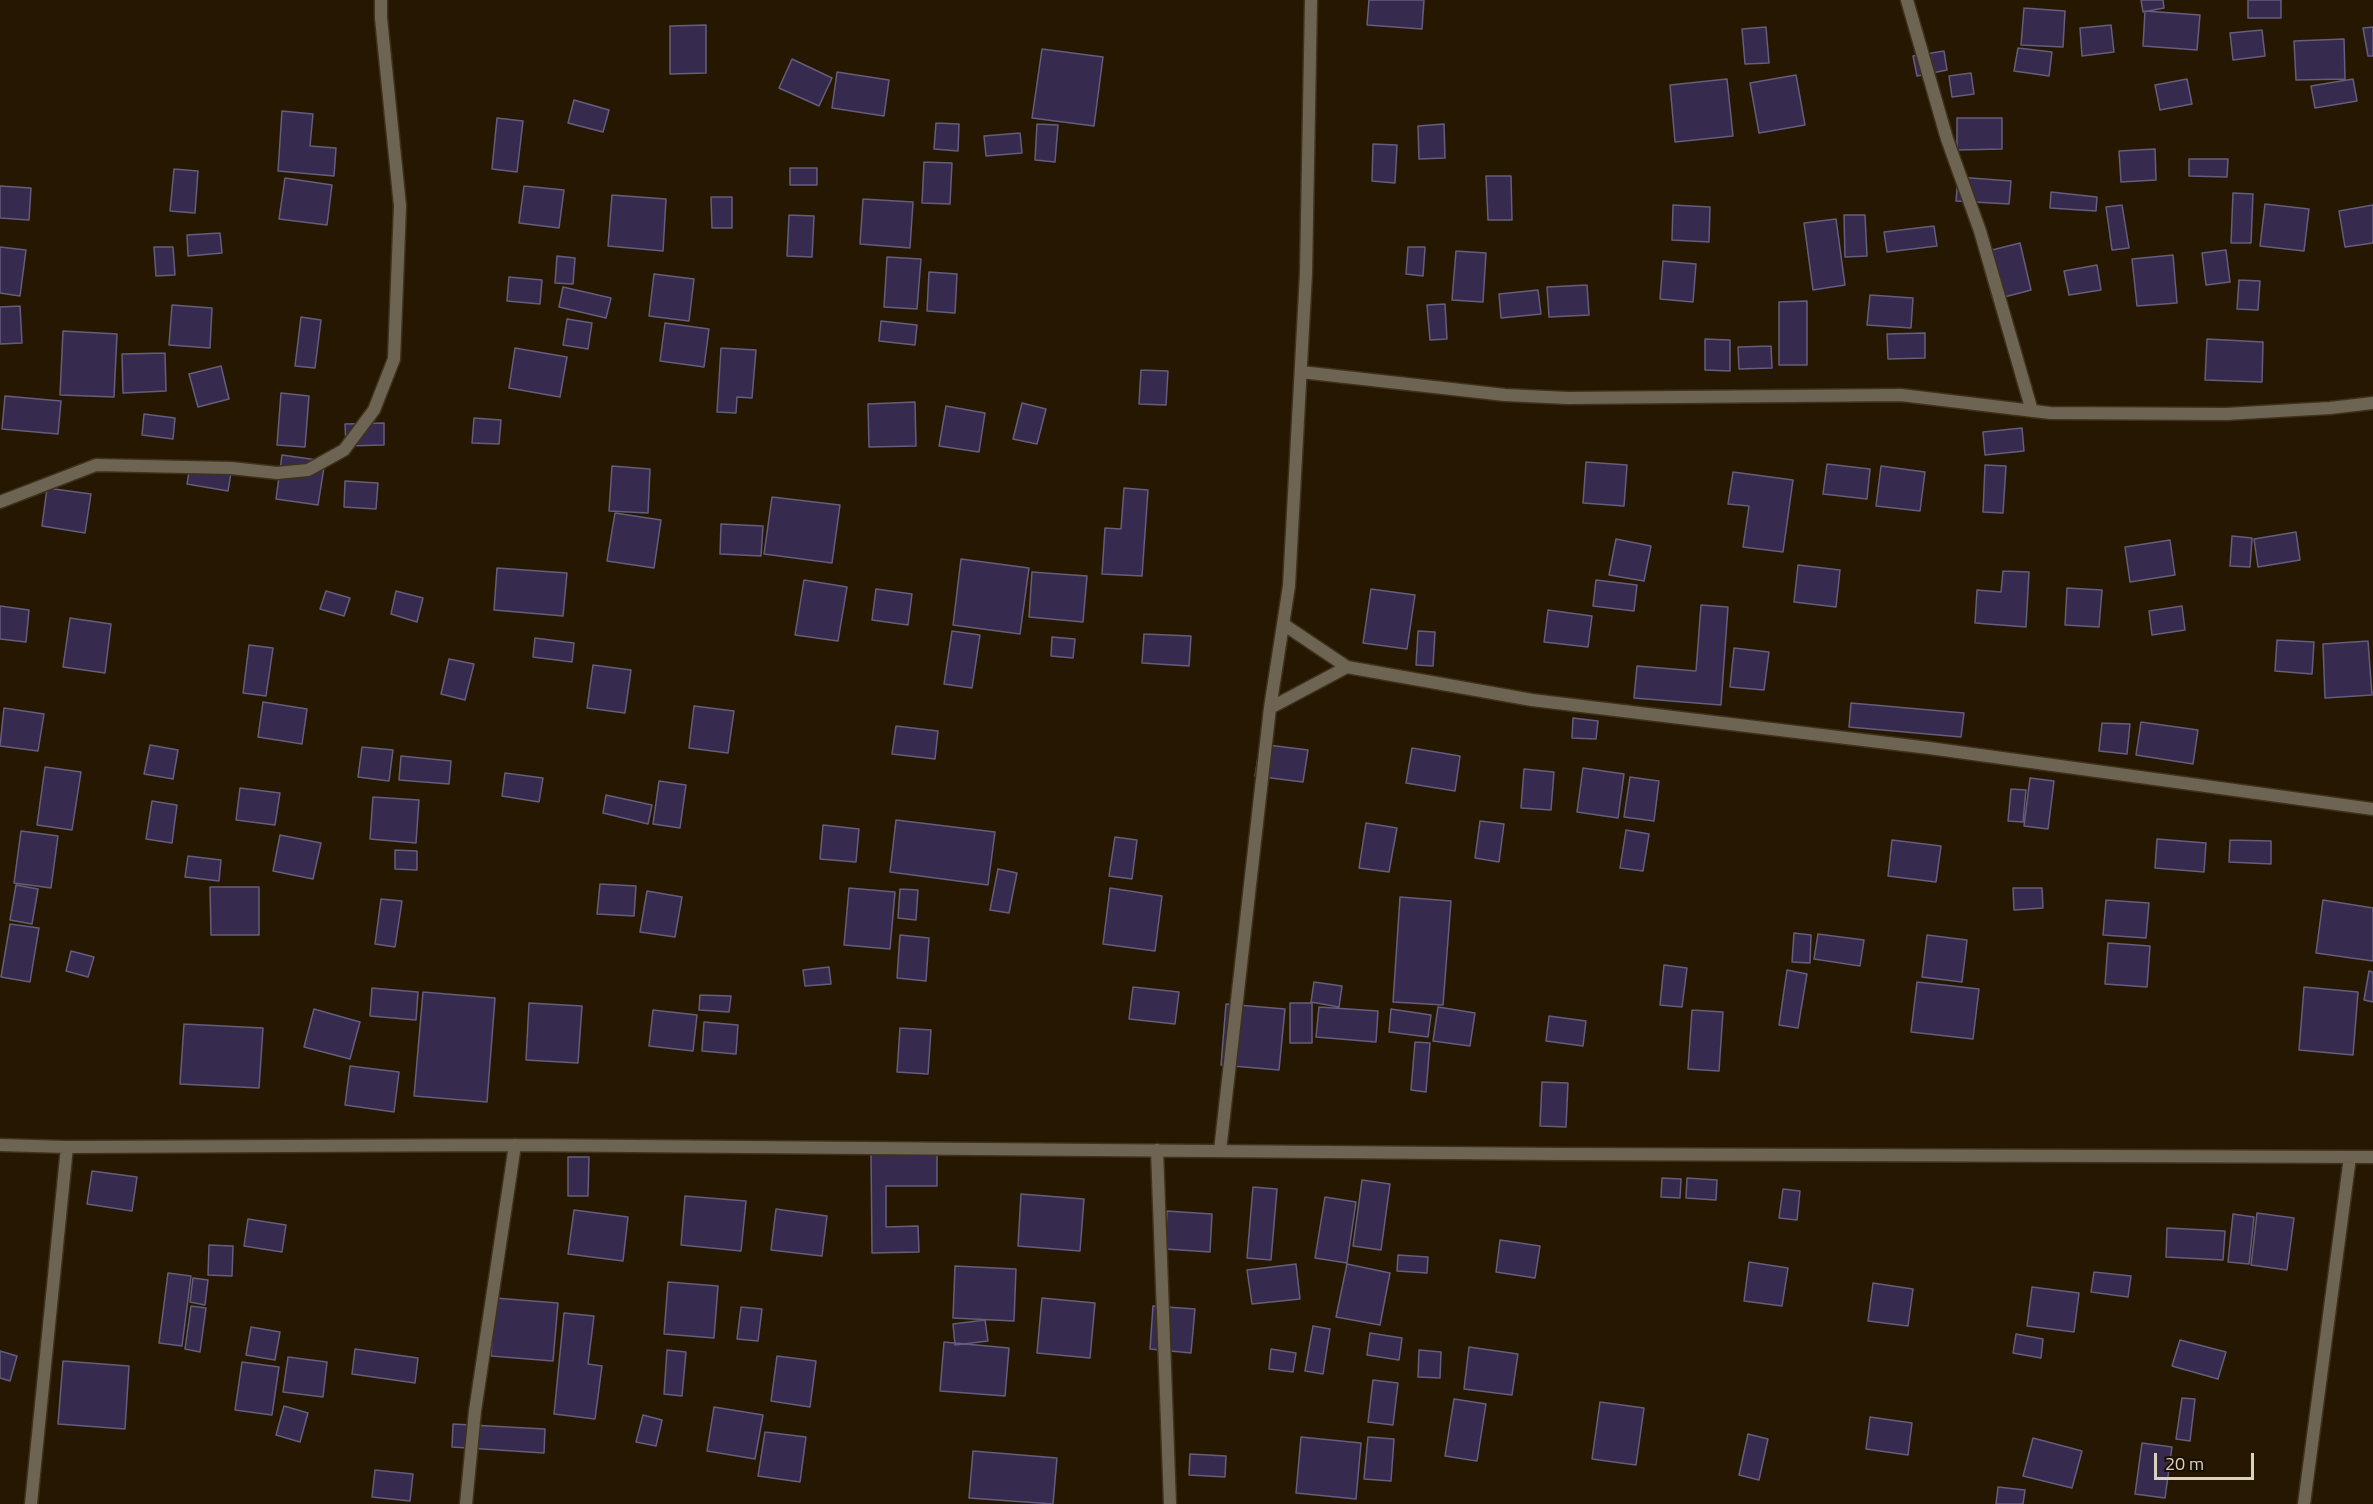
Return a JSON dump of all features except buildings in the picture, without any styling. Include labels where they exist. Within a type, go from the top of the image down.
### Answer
[{"type":"street","points":[[0,502],[96,465],[231,468],[277,473],[308,470],[344,450],[374,410],[394,359],[400,206],[381,0]]},
{"type":"street","points":[[1220,1151],[1270,708],[1289,586],[1306,273],[1311,0]]},
{"type":"street","points":[[1907,0],[1947,139],[1980,231],[2032,411]]},
{"type":"street","points":[[1301,372],[1505,395],[1568,398],[1901,395],[2050,413],[2226,414],[2373,403]]},
{"type":"street","points":[[1283,624],[1347,667],[1532,700],[1929,747],[2373,809]]},
{"type":"street","points":[[1270,708],[1347,667]]},
{"type":"street","points":[[466,1504],[475,1411],[515,1144]]},
{"type":"street","points":[[0,1145],[67,1147],[515,1144],[1220,1151],[2373,1157]]},
{"type":"street","points":[[32,1504],[67,1147]]},
{"type":"street","points":[[1157,1150],[1170,1504]]},
{"type":"street","points":[[2304,1504],[2350,1157]]}]
